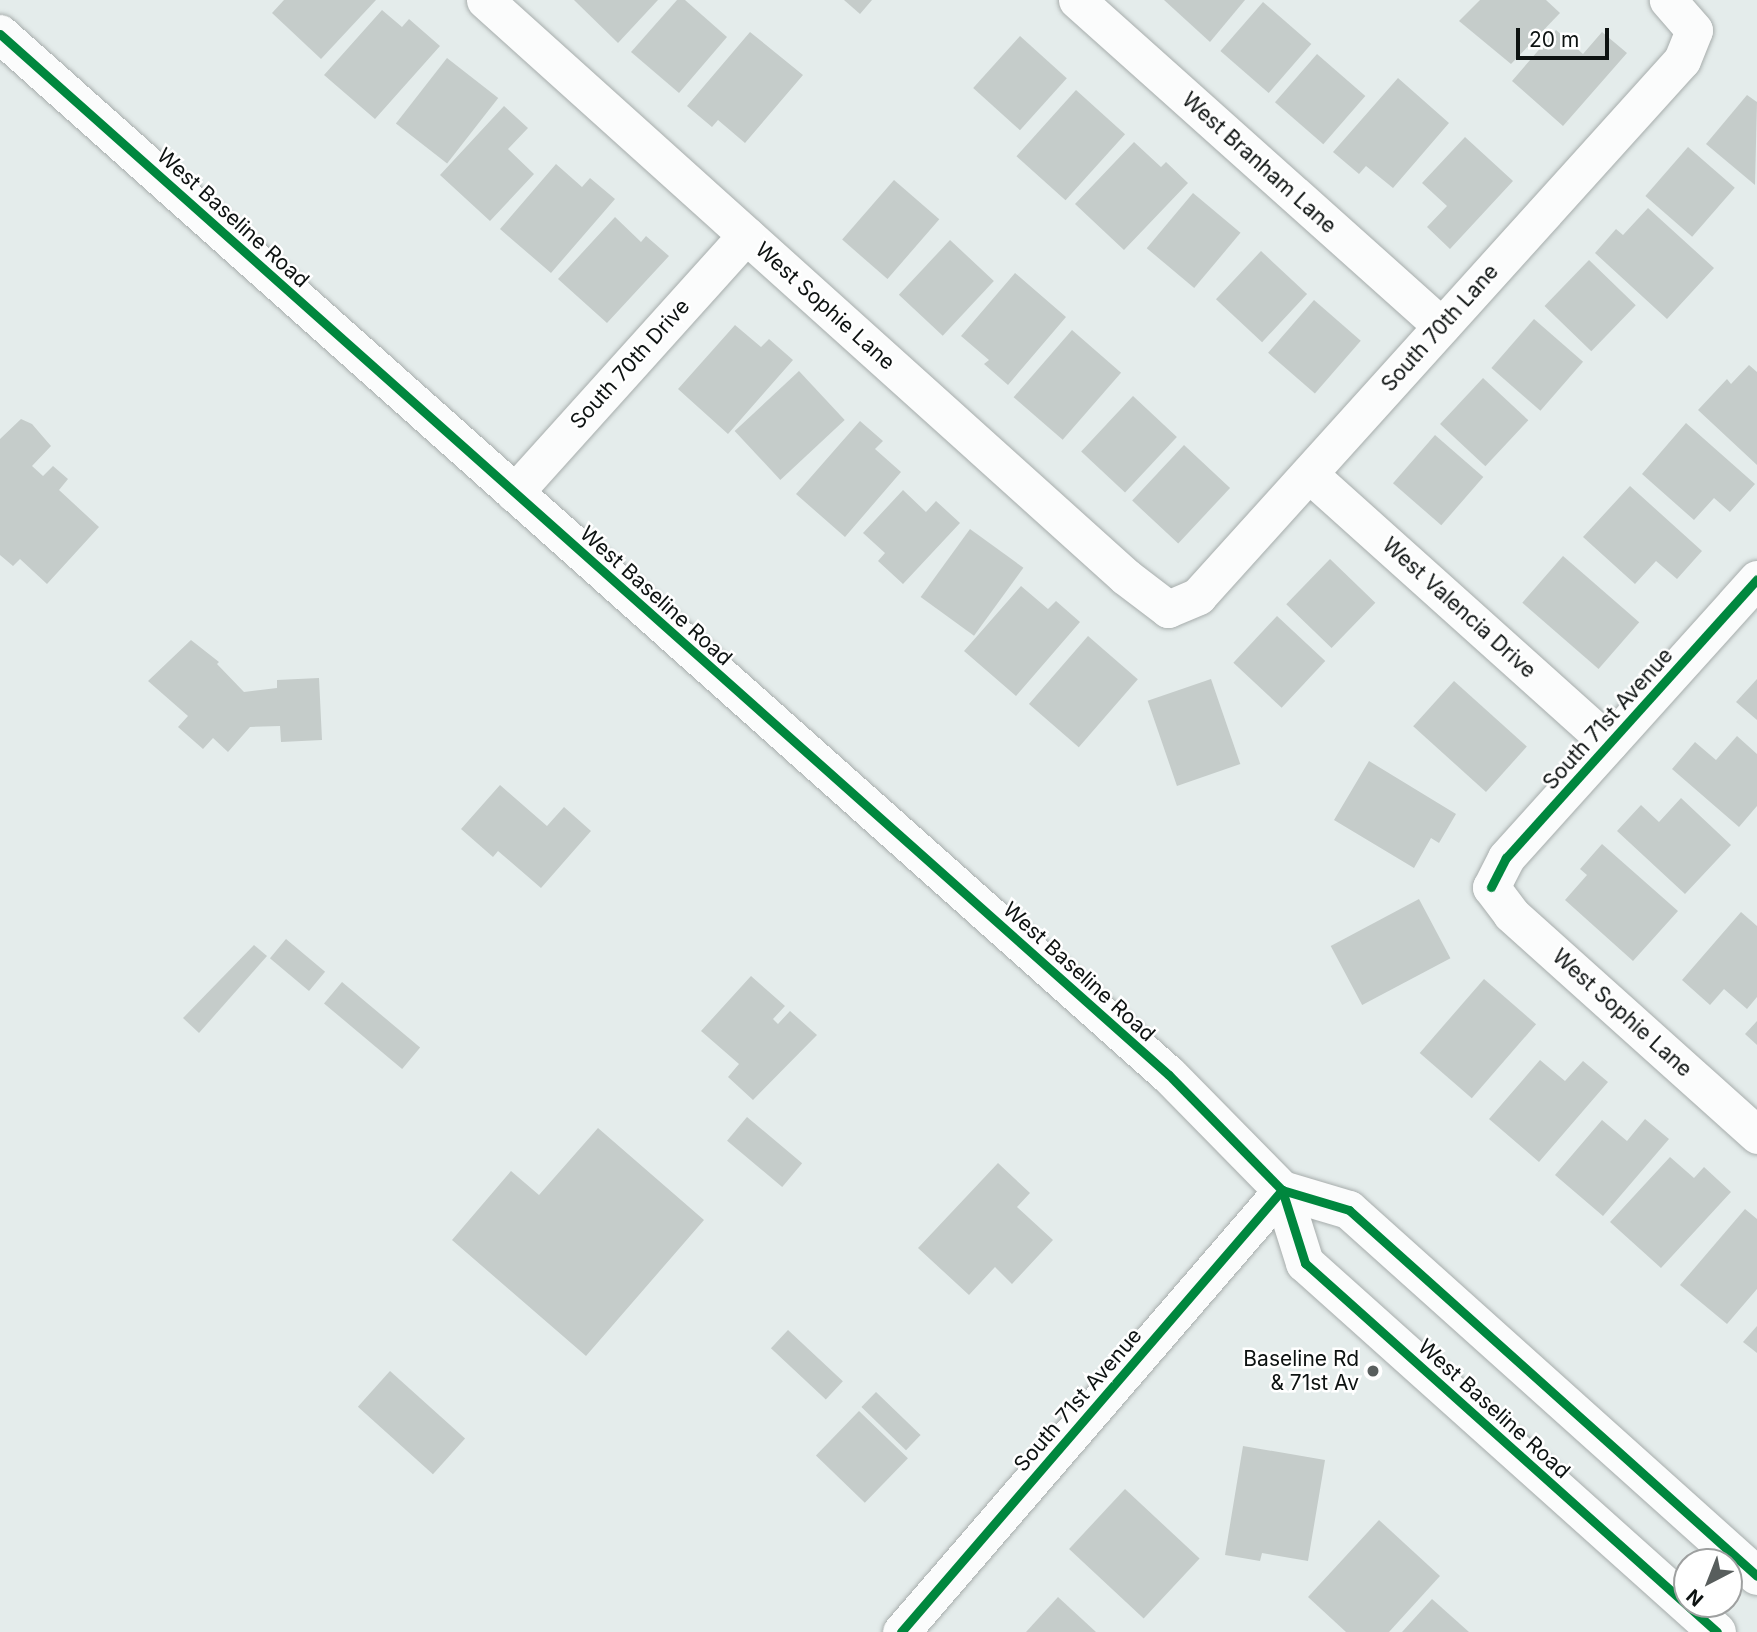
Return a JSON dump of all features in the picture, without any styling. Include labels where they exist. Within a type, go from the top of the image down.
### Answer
[{"type":"main road","name":"West Baseline Road","points":[[0,34],[1169,1075],[1282,1190],[1305,1263],[1717,1632]]},
{"type":"main road","name":"West Baseline Road","points":[[1282,1190],[1349,1210],[1757,1576]]},
{"type":"street","name":"West Sophie Lane","points":[[485,0],[1125,577],[1168,609]]},
{"type":"street","name":"West Branham Lane","points":[[1077,0],[1442,326]]},
{"type":"street","name":"South 70th Lane","points":[[1168,609],[1198,596],[1682,60],[1694,30],[1668,0]]},
{"type":"street","name":"South 70th Drive","points":[[514,493],[746,235]]},
{"type":"street","name":"West Valencia Drive","points":[[1309,474],[1609,743]]},
{"type":"street","name":"South 71st Avenue","points":[[1491,887],[1506,858],[1757,579]]},
{"type":"street","name":"West Sophie Lane","points":[[1491,887],[1511,914],[1757,1135]]},
{"type":"street","name":"South 71st Avenue","points":[[901,1632],[1282,1190]]},
{"type":"building","points":[[284,0],[376,0],[321,59],[272,13]]},
{"type":"building","points":[[574,0],[658,0],[618,43]]},
{"type":"building","points":[[677,0],[685,0],[727,37],[679,93],[631,52]]},
{"type":"building","points":[[844,0],[872,0],[860,14]]},
{"type":"building","points":[[1164,0],[1245,0],[1210,42]]},
{"type":"building","points":[[1480,0],[1546,0],[1560,13],[1511,64],[1459,21]]},
{"type":"building","points":[[1263,2],[1311,44],[1269,93],[1220,51]]},
{"type":"building","points":[[382,10],[402,27],[409,19],[440,46],[375,119],[324,75]]},
{"type":"building","points":[[1556,30],[1583,54],[1602,32],[1627,53],[1563,126],[1512,81]]},
{"type":"building","points":[[750,32],[803,75],[745,143],[718,120],[712,127],[687,106]]},
{"type":"building","points":[[1020,36],[1067,78],[1020,130],[973,88]]},
{"type":"building","points":[[1317,54],[1365,96],[1323,144],[1275,102]]},
{"type":"building","points":[[447,58],[498,98],[447,163],[396,123]]},
{"type":"building","points":[[1398,78],[1449,123],[1393,188],[1366,166],[1359,174],[1333,152]]},
{"type":"building","points":[[1076,90],[1125,134],[1065,200],[1016,156]]},
{"type":"building","points":[[1747,95],[1757,102],[1755,185],[1706,144]]},
{"type":"building","points":[[504,106],[528,128],[508,149],[534,174],[490,221],[440,175]]},
{"type":"building","points":[[1465,137],[1513,181],[1450,249],[1427,227],[1447,206],[1422,183]]},
{"type":"building","points":[[1134,142],[1161,167],[1166,162],[1188,183],[1124,250],[1075,204]]},
{"type":"building","points":[[1688,147],[1735,188],[1692,237],[1645,196]]},
{"type":"building","points":[[556,164],[582,187],[590,178],[615,199],[551,273],[500,229]]},
{"type":"building","points":[[894,180],[939,219],[887,279],[842,240]]},
{"type":"building","points":[[1193,193],[1240,233],[1194,288],[1147,248]]},
{"type":"building","points":[[1648,208],[1714,268],[1667,319],[1595,253],[1616,229],[1623,235]]},
{"type":"building","points":[[615,217],[641,242],[646,236],[669,256],[607,323],[558,279]]},
{"type":"building","points":[[950,240],[994,281],[943,336],[899,295]]},
{"type":"building","points":[[1261,251],[1307,294],[1262,342],[1216,299]]},
{"type":"building","points":[[1589,260],[1636,305],[1591,351],[1545,306]]},
{"type":"building","points":[[1015,273],[1066,317],[1008,385],[984,364],[989,360],[961,336]]},
{"type":"building","points":[[1314,300],[1361,341],[1315,394],[1268,353]]},
{"type":"building","points":[[1534,319],[1583,362],[1540,411],[1491,368]]},
{"type":"building","points":[[735,325],[761,347],[769,339],[793,360],[728,434],[678,389]]},
{"type":"building","points":[[1072,330],[1121,373],[1063,440],[1014,397]]},
{"type":"building","points":[[1749,365],[1757,372],[1757,465],[1698,410],[1727,379],[1731,384]]},
{"type":"building","points":[[799,371],[845,420],[780,480],[735,431]]},
{"type":"building","points":[[1483,378],[1528,420],[1485,466],[1440,424]]},
{"type":"building","points":[[1133,396],[1177,437],[1125,493],[1081,452]]},
{"type":"building","points":[[21,419],[32,424],[51,446],[32,466],[43,476],[53,466],[68,479],[59,490],[99,527],[47,584],[20,559],[13,566],[0,555],[0,439]]},
{"type":"building","points":[[860,421],[883,441],[875,449],[901,472],[845,537],[796,494]]},
{"type":"building","points":[[1686,423],[1755,484],[1730,512],[1714,498],[1694,520],[1642,474]]},
{"type":"building","points":[[1435,435],[1483,477],[1441,525],[1393,483]]},
{"type":"building","points":[[1184,445],[1230,488],[1178,544],[1132,501]]},
{"type":"building","points":[[1630,486],[1702,551],[1677,579],[1656,561],[1635,584],[1583,537]]},
{"type":"building","points":[[903,490],[926,512],[936,501],[960,523],[903,584],[878,561],[885,553],[863,533]]},
{"type":"building","points":[[970,529],[1023,568],[974,636],[921,597]]},
{"type":"building","points":[[1563,556],[1639,622],[1599,669],[1522,603]]},
{"type":"building","points":[[1330,559],[1375,603],[1332,648],[1286,604]]},
{"type":"building","points":[[1021,586],[1048,609],[1056,601],[1080,622],[1016,696],[964,651]]},
{"type":"building","points":[[1277,616],[1325,661],[1282,708],[1233,663]]},
{"type":"building","points":[[1088,636],[1138,679],[1079,747],[1029,704]]},
{"type":"building","points":[[191,640],[219,662],[217,664],[244,692],[277,688],[277,680],[319,678],[322,740],[281,742],[280,726],[250,727],[228,752],[213,738],[203,749],[178,727],[188,716],[148,681]]},
{"type":"building","points":[[1211,679],[1240,764],[1177,786],[1148,701]]},
{"type":"building","points":[[1757,679],[1757,720],[1736,702]]},
{"type":"building","points":[[1454,681],[1527,747],[1486,792],[1413,726]]},
{"type":"building","points":[[1737,736],[1757,754],[1757,806],[1739,827],[1672,769],[1695,742],[1716,760]]},
{"type":"building","points":[[1369,761],[1456,814],[1439,843],[1431,838],[1414,868],[1334,820]]},
{"type":"building","points":[[500,785],[547,826],[564,807],[591,831],[541,888],[498,851],[493,857],[461,829]]},
{"type":"building","points":[[1681,798],[1731,845],[1685,894],[1617,831],[1641,805],[1659,822]]},
{"type":"building","points":[[1602,844],[1678,911],[1633,961],[1565,900],[1587,875],[1580,869]]},
{"type":"building","points":[[1419,899],[1450,958],[1362,1005],[1331,946]]},
{"type":"building","points":[[1741,912],[1757,926],[1757,997],[1747,1009],[1724,989],[1710,1005],[1682,980]]},
{"type":"building","points":[[286,939],[325,972],[309,991],[270,958]]},
{"type":"building","points":[[254,945],[267,956],[199,1033],[183,1018]]},
{"type":"building","points":[[751,976],[785,1006],[773,1019],[778,1024],[790,1011],[817,1035],[753,1100],[728,1077],[739,1064],[701,1031]]},
{"type":"building","points":[[1484,979],[1536,1024],[1472,1098],[1420,1053]]},
{"type":"building","points":[[342,982],[420,1048],[402,1069],[324,1003]]},
{"type":"building","points":[[1757,1021],[1757,1045],[1745,1034]]},
{"type":"building","points":[[1540,1060],[1565,1081],[1583,1061],[1608,1082],[1539,1162],[1489,1119]]},
{"type":"building","points":[[747,1117],[802,1163],[782,1187],[727,1141]]},
{"type":"building","points":[[1645,1119],[1669,1139],[1603,1216],[1555,1175],[1602,1120],[1627,1141]]},
{"type":"building","points":[[598,1128],[704,1220],[586,1356],[452,1240],[511,1171],[539,1195]]},
{"type":"building","points":[[1670,1157],[1694,1178],[1704,1167],[1731,1192],[1661,1268],[1610,1222]]},
{"type":"building","points":[[998,1163],[1030,1193],[1017,1207],[1053,1240],[1012,1284],[995,1267],[969,1295],[918,1248]]},
{"type":"building","points":[[1745,1209],[1757,1219],[1757,1289],[1727,1324],[1680,1285]]},
{"type":"building","points":[[1757,1326],[1757,1353],[1743,1342]]},
{"type":"building","points":[[788,1330],[843,1381],[826,1399],[771,1348]]},
{"type":"building","points":[[390,1371],[465,1439],[433,1474],[358,1407]]},
{"type":"building","points":[[876,1392],[921,1435],[906,1450],[861,1407]]},
{"type":"building","points":[[859,1411],[908,1458],[865,1503],[816,1456]]},
{"type":"building","points":[[1243,1446],[1325,1460],[1308,1561],[1262,1553],[1260,1561],[1225,1555]]},
{"type":"building","points":[[1125,1489],[1200,1559],[1144,1619],[1069,1549]]},
{"type":"building","points":[[1379,1520],[1440,1576],[1389,1632],[1346,1632],[1308,1597]]},
{"type":"building","points":[[1058,1597],[1096,1632],[1026,1632]]},
{"type":"building","points":[[1432,1599],[1469,1632],[1402,1632]]},
{"type":"cycle path","points":[[0,34],[1169,1075],[1282,1190],[1305,1263],[1717,1632]]},
{"type":"cycle path","points":[[1491,887],[1506,858],[1757,579]]},
{"type":"cycle path","points":[[1282,1190],[1349,1210],[1757,1576]]},
{"type":"cycle path","points":[[901,1632],[1282,1190]]},
{"type":"place","name":"Baseline Rd & 71st Av","points":[[1373,1371]]}]
